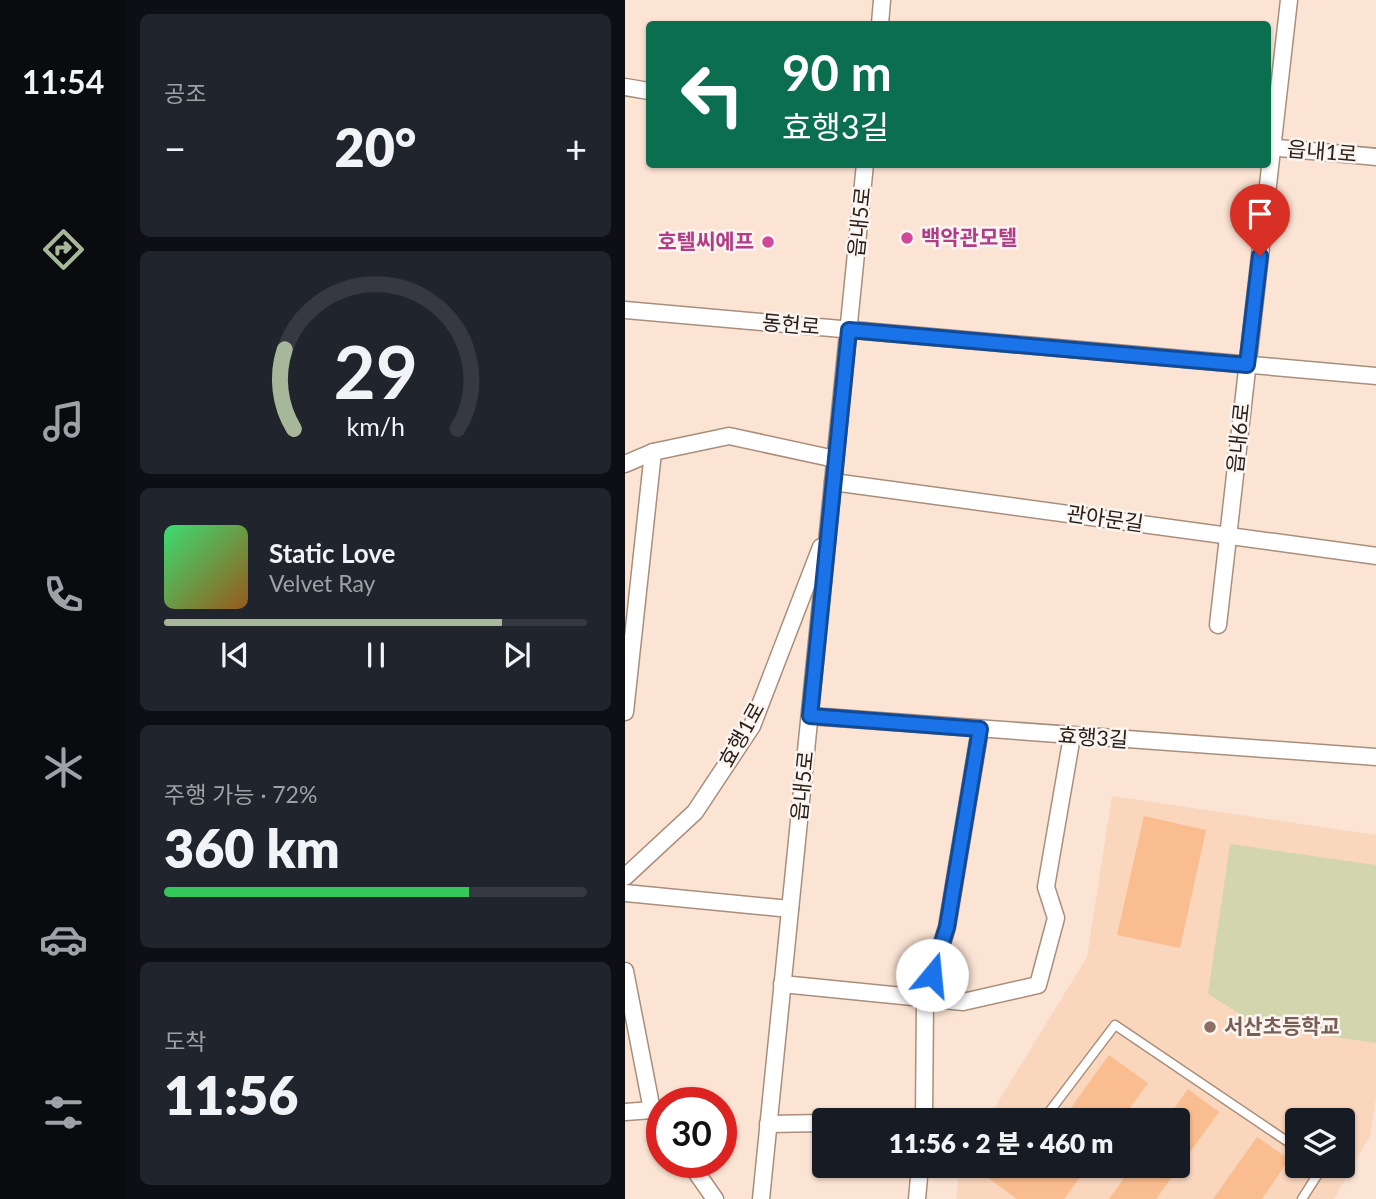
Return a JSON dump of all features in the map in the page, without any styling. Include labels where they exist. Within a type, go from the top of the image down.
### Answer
[{"type":"street","points":[[880,21],[882,0]]},
{"type":"street","name":"읍내6로","points":[[1271,139],[1289,0]]},
{"type":"street","points":[[625,87],[646,90]]},
{"type":"street","name":"읍내1로","points":[[1271,147],[1376,157]]},
{"type":"street","name":"읍내5로","points":[[760,1199],[865,168]]},
{"type":"street","name":"읍내6로","points":[[1218,625],[1268,168]]},
{"type":"street","name":"동헌로","points":[[625,310],[1376,376]]},
{"type":"street","points":[[625,464],[653,452],[729,436],[836,459]]},
{"type":"street","points":[[625,712],[634,604],[653,452]]},
{"type":"street","name":"관아문길","points":[[833,482],[1376,556]]},
{"type":"street","name":"효행1로","points":[[625,877],[695,812],[752,726],[829,525]]},
{"type":"street","name":"효행3길","points":[[810,716],[1376,757]]},
{"type":"street","points":[[924,1108],[925,999],[947,927],[980,729]]},
{"type":"street","points":[[782,984],[963,1002],[1038,985],[1056,918],[1046,887],[1072,736]]},
{"type":"street","points":[[625,893],[790,909]]},
{"type":"street","points":[[625,971],[651,1087]]},
{"type":"street","points":[[625,1112],[646,1115]]},
{"type":"street","points":[[768,1124],[812,1123]]},
{"type":"street","points":[[700,1178],[715,1199]]},
{"type":"street","points":[[917,1199],[919,1178]]},
{"type":"lane","points":[[1052,1108],[1115,1025],[1285,1140]]},
{"type":"lane","points":[[1302,1199],[1315,1178]]},
{"type":"shaded area","name":"서산초등학교","points":[[1112,796],[1376,835],[1376,1097],[1370,1136],[1355,1162],[1355,1108],[1285,1108],[1285,1178],[1346,1178],[1334,1199],[956,1199],[958,1178],[1190,1178],[1190,1108],[994,1108],[1087,957]]},
{"type":"green space","points":[[1230,844],[1376,865],[1376,1043],[1259,1026],[1208,994]]},
{"type":"building","points":[[1144,816],[1206,830],[1180,948],[1117,935]]},
{"type":"building","points":[[1109,1055],[1148,1083],[1130,1108],[1071,1108]]},
{"type":"building","points":[[1188,1089],[1219,1112],[1190,1152],[1190,1108],[1175,1108]]},
{"type":"building","points":[[1257,1137],[1285,1156],[1285,1165],[1262,1199],[1213,1199]]},
{"type":"building","points":[[988,1178],[1079,1178],[1064,1199],[1017,1199]]},
{"type":"building","points":[[1124,1178],[1171,1178],[1156,1199],[1109,1199]]},
{"type":"place","name":"백악관모텔","points":[[907,238]]},
{"type":"place","name":"호텔씨에프","points":[[768,242]]},
{"type":"place","name":"서산초등학교","points":[[1210,1027]]},
{"type":"route","points":[[932,975],[947,927],[980,729],[810,716],[849,330],[1247,365],[1260,256]]}]
